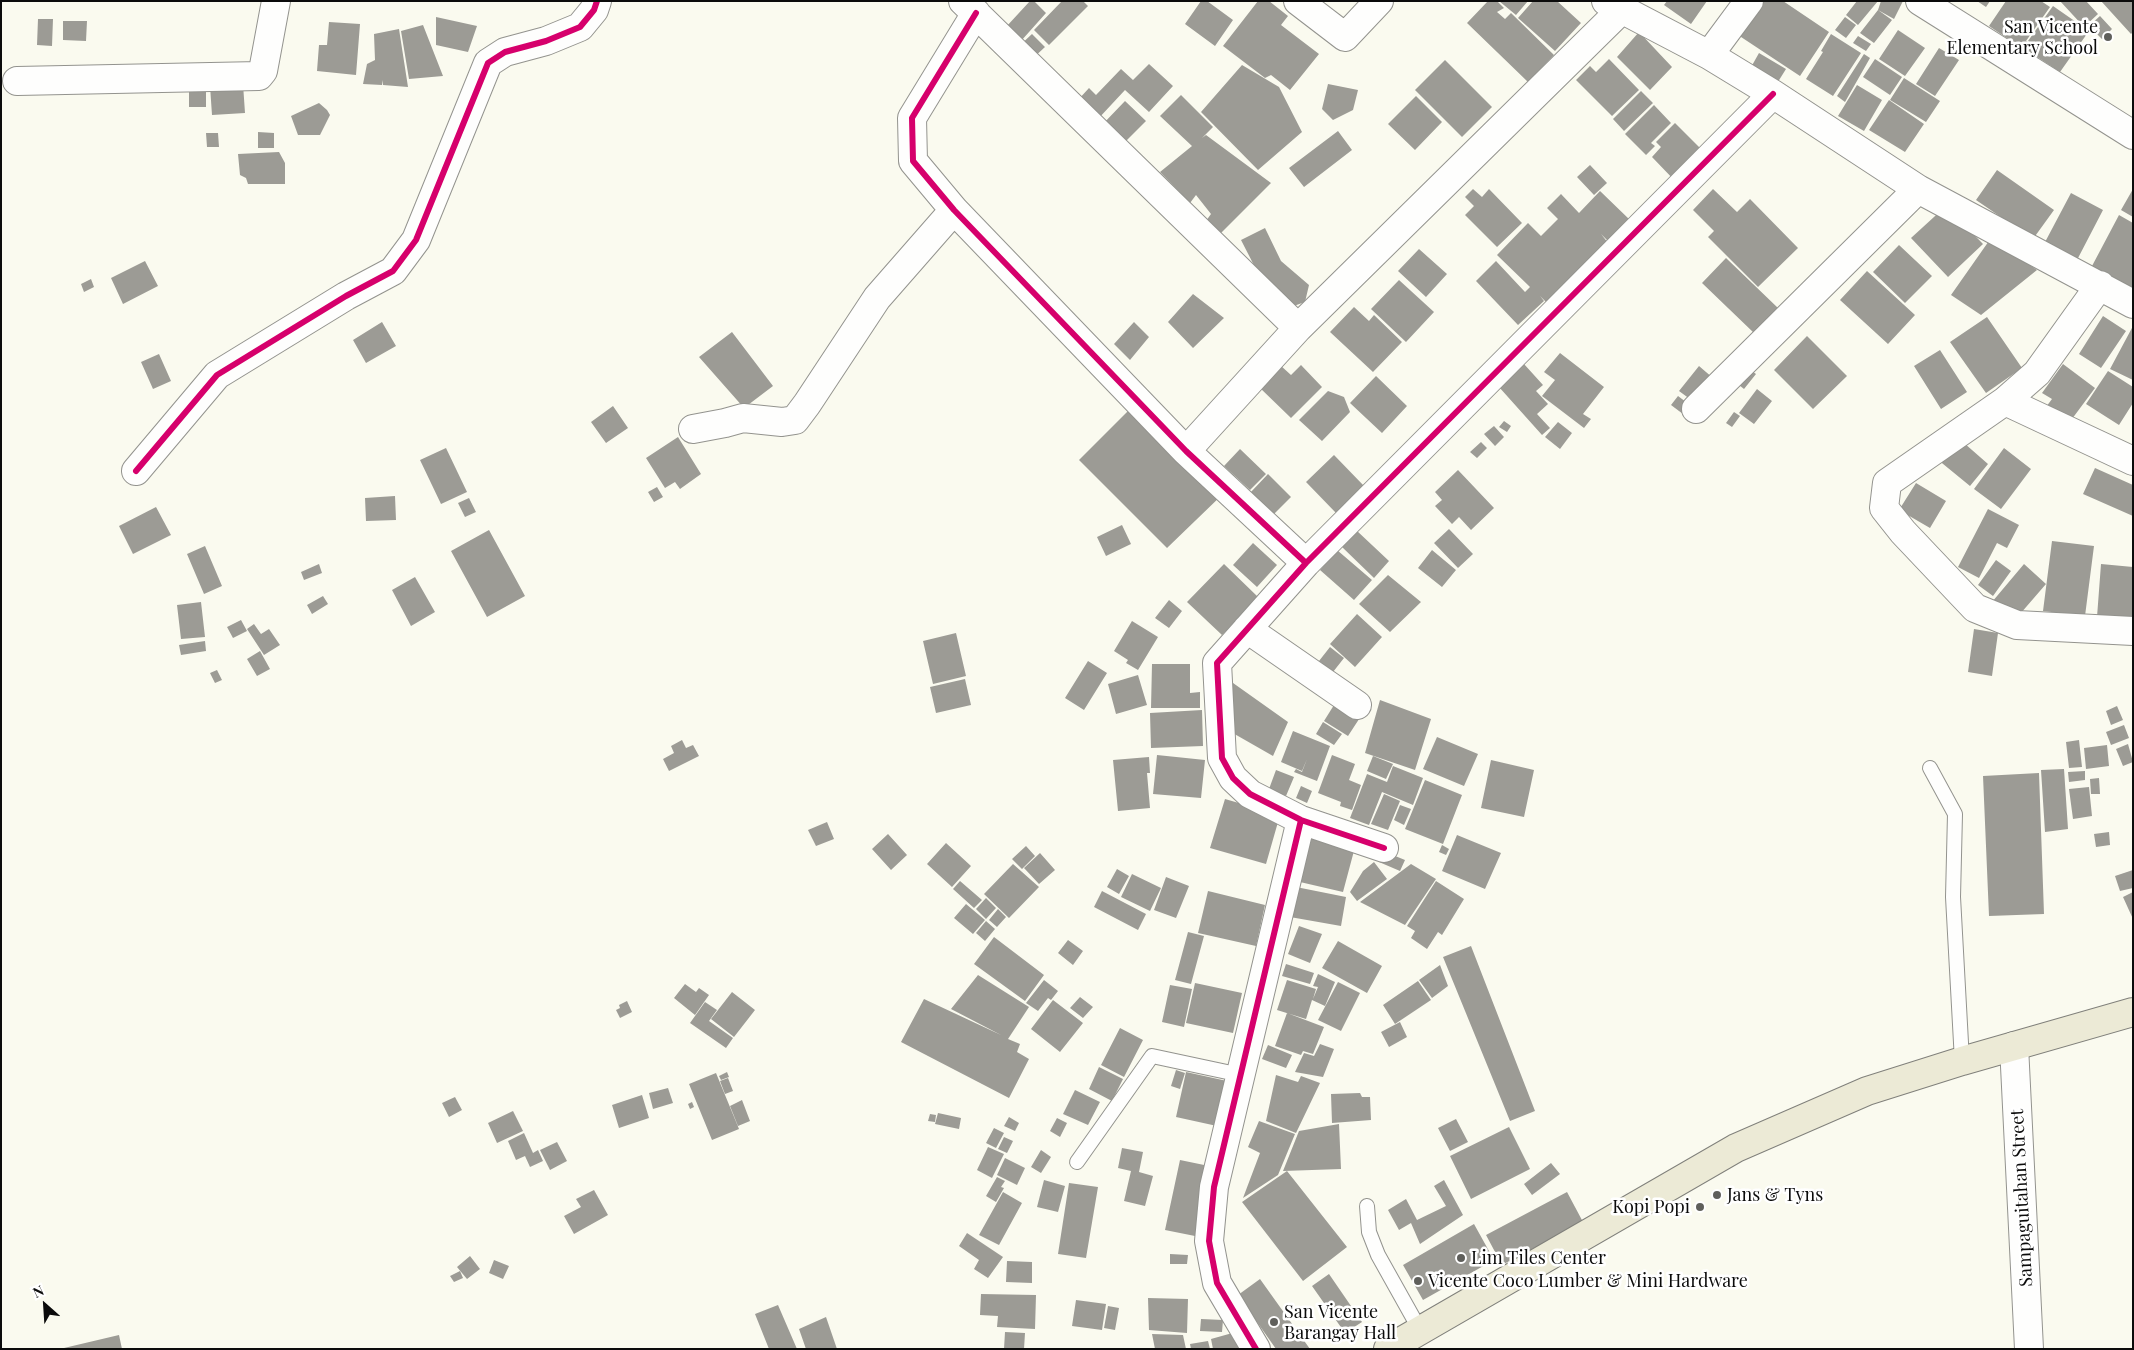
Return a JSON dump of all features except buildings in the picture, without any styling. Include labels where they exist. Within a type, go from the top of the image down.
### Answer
[{"type":"main road","points":[[1388,1349],[1736,1148],[1867,1092],[1962,1061],[2133,1012]]},
{"type":"street","points":[[17,80],[259,76],[263,71],[276,1]]},
{"type":"street","points":[[136,471],[217,375],[346,296],[393,271],[416,240],[488,63],[504,52],[546,41],[580,27],[594,10],[597,1]]},
{"type":"street","points":[[1298,1],[1345,37],[1379,1]]},
{"type":"street","points":[[1709,55],[1749,1]]},
{"type":"street","points":[[1920,1],[2133,135]]},
{"type":"street","points":[[1186,451],[1298,328],[1613,6],[1709,55],[1918,188],[2133,304]]},
{"type":"street","points":[[1298,328],[969,7],[912,118],[914,161],[954,210],[1186,451],[1306,562]]},
{"type":"street","points":[[1384,848],[1301,820],[1250,794],[1233,778],[1222,758],[1217,663],[1306,562],[1773,94]]},
{"type":"street","points":[[1696,409],[1918,188]]},
{"type":"street","points":[[693,429],[725,424],[743,418],[782,422],[795,420],[877,298],[954,210]]},
{"type":"street","points":[[2100,285],[2037,373],[2005,401],[1887,483],[1884,508],[1903,532],[1975,608],[2017,625],[2133,631]]},
{"type":"street","points":[[2005,401],[2133,461]]},
{"type":"street","points":[[1247,629],[1357,704]]},
{"type":"street","points":[[1256,1349],[1217,1283],[1209,1241],[1214,1186],[1301,820]]},
{"type":"street","name":"Sampaguitahan Street","points":[[2014,1046],[2029,1349]]},
{"type":"lane","points":[[1930,768],[1955,814],[1953,897],[1962,1061]]},
{"type":"lane","points":[[1076,1162],[1152,1056],[1241,1075]]},
{"type":"lane","points":[[1367,1206],[1369,1232],[1378,1255],[1420,1330]]},
{"type":"cycle path","points":[[136,471],[217,375],[346,296],[393,271],[416,240],[488,63],[505,52],[546,41],[580,27],[594,10],[597,1]]},
{"type":"cycle path","points":[[976,13],[912,118],[913,161],[954,210],[1186,451],[1306,563]]},
{"type":"cycle path","points":[[1384,848],[1301,820],[1250,794],[1233,778],[1222,758],[1217,663],[1306,563],[1773,94]]},
{"type":"cycle path","points":[[1256,1349],[1217,1283],[1209,1241],[1214,1187],[1301,820]]},
{"type":"place","name":"San Vicente Elementary School","points":[[2108,37]]},
{"type":"place","name":"Jans & Tyns","points":[[1717,1195]]},
{"type":"place","name":"Kopi Popi","points":[[1700,1207]]},
{"type":"place","name":"Lim Tiles Center","points":[[1461,1258]]},
{"type":"place","name":"Vicente Coco Lumber & Mini Hardware","points":[[1418,1281]]},
{"type":"place","name":"San Vicente Barangay Hall","points":[[1274,1322]]}]
